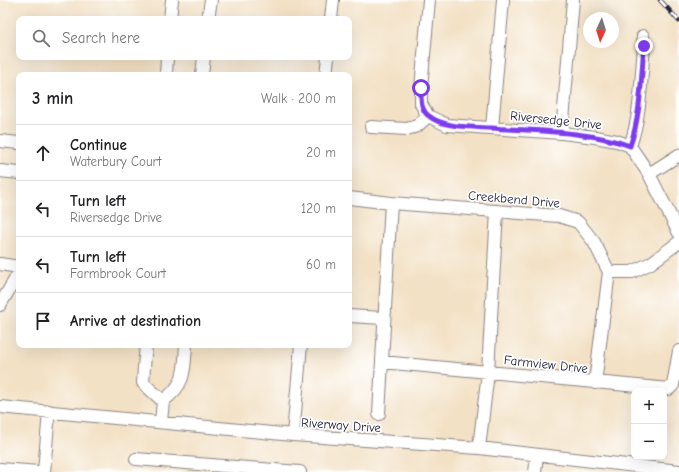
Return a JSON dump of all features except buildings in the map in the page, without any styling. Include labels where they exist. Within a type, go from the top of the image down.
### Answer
[{"type":"street","points":[[170,16],[172,0]]},
{"type":"street","points":[[208,16],[211,0]]},
{"type":"street","points":[[331,16],[333,0]]},
{"type":"street","points":[[371,127],[407,129],[417,126],[428,116],[421,104],[421,88],[429,0]]},
{"type":"street","points":[[492,128],[503,0]]},
{"type":"street","points":[[562,133],[573,0]]},
{"type":"street","points":[[643,36],[644,46],[637,121],[630,146],[649,174],[679,233]]},
{"type":"street","points":[[166,72],[167,60]]},
{"type":"street","points":[[202,72],[204,60]]},
{"type":"street","points":[[326,72],[328,60]]},
{"type":"street","name":"Riversedge Drive","points":[[428,116],[447,125],[562,133],[617,141],[630,146]]},
{"type":"street","points":[[0,142],[16,143]]},
{"type":"street","points":[[649,174],[679,156]]},
{"type":"street","points":[[0,171],[16,173]]},
{"type":"street","name":"Creekbend Drive","points":[[352,198],[391,203],[558,216],[578,222],[594,242],[609,272]]},
{"type":"street","points":[[379,414],[383,318],[391,203]]},
{"type":"street","points":[[478,448],[488,372],[497,211]]},
{"type":"street","points":[[595,383],[609,272],[632,272],[651,263],[679,242]]},
{"type":"street","points":[[0,264],[16,267]]},
{"type":"street","points":[[0,305],[16,278]]},
{"type":"street","points":[[352,316],[383,318]]},
{"type":"street","points":[[146,348],[143,383],[163,401]]},
{"type":"street","points":[[161,422],[163,401],[174,393],[184,375],[186,348]]},
{"type":"street","points":[[293,435],[301,348]]},
{"type":"street","name":"Farmview Drive","points":[[382,362],[668,389],[673,385],[679,351]]},
{"type":"street","name":"Riverway Drive","points":[[0,407],[293,435],[478,448],[537,456],[679,471]]},
{"type":"street","points":[[44,472],[49,411]]},
{"type":"street","points":[[534,472],[537,456]]},
{"type":"street","points":[[136,459],[215,469],[300,472]]},
{"type":"street","points":[[0,469],[39,472]]},
{"type":"railway","points":[[660,0],[679,21]]},
{"type":"route","points":[[421,88],[421,104],[428,116],[447,125],[562,133],[617,141],[630,146],[637,121],[644,46]]}]
